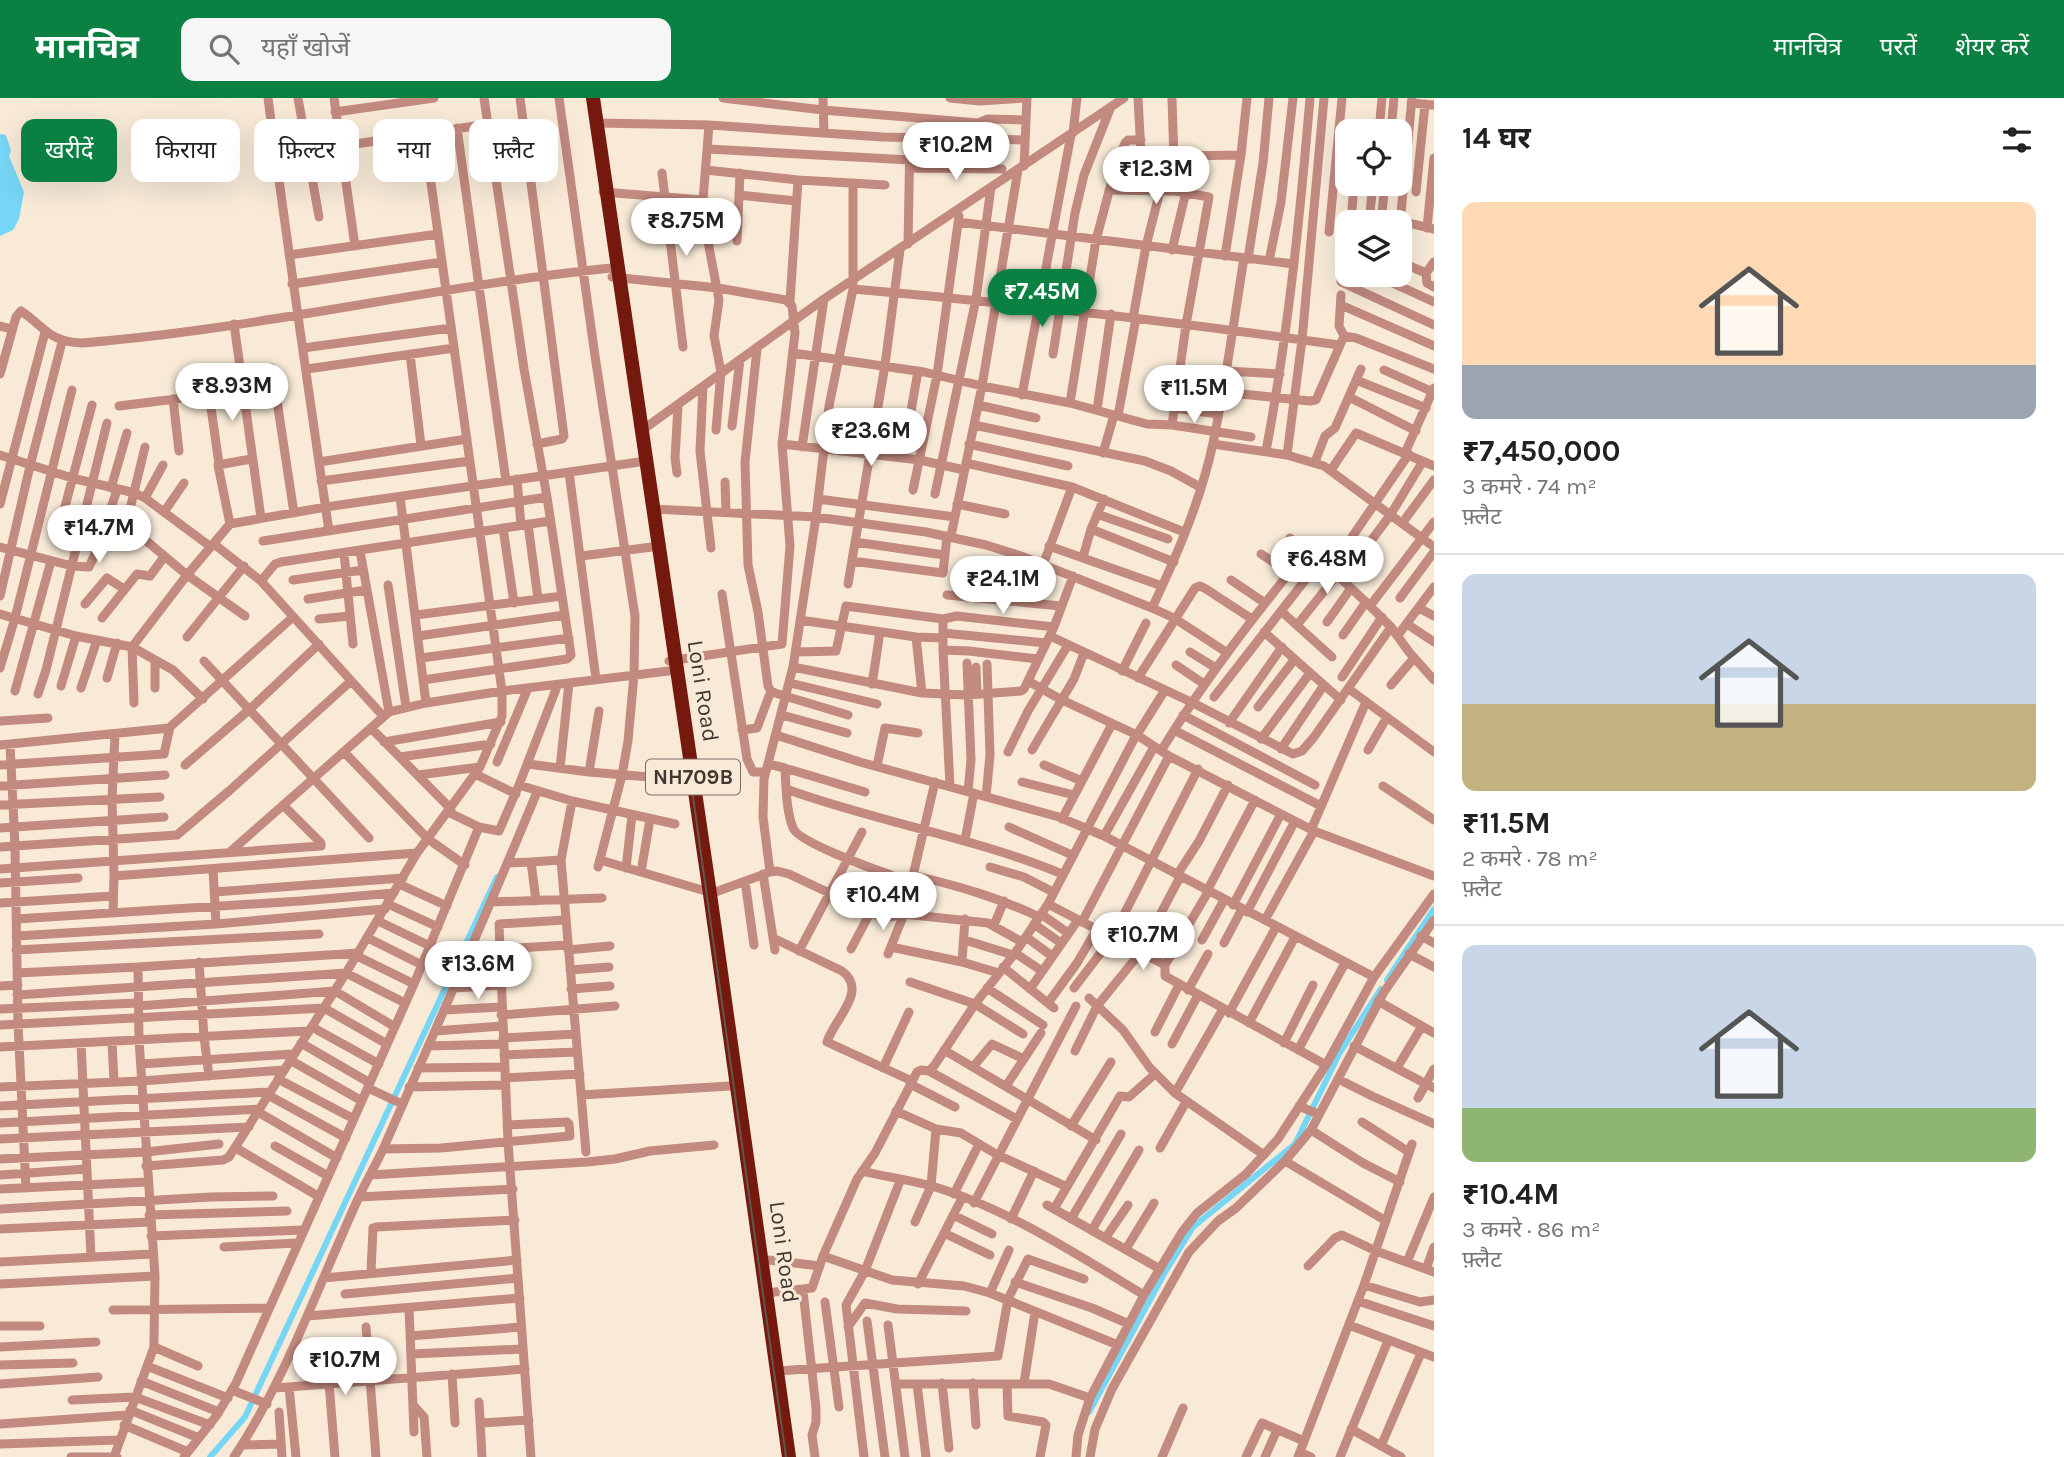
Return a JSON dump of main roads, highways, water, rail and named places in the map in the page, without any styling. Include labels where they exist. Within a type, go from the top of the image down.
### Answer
[{"type":"highway","name":"Loni Road","points":[[586,98],[603,192]]},
{"type":"highway","name":"Loni Road","points":[[593,98],[639,462],[650,509],[652,547],[673,665],[686,780],[706,892],[782,1457]]},
{"type":"highway","name":"Loni Road","points":[[614,274],[641,431],[650,509],[789,1457]]},
{"type":"water","points":[[0,134],[6,135],[11,151],[9,156],[24,192],[19,219],[13,230],[0,236]]},
{"type":"waterway","points":[[210,1457],[245,1417],[497,877]]},
{"type":"waterway","points":[[1387,980],[1434,909]]},
{"type":"waterway","points":[[1089,1412],[1165,1272],[1193,1227],[1295,1144],[1340,1052],[1381,989]]},
{"type":"railway","points":[[692,790],[786,1457]]}]
